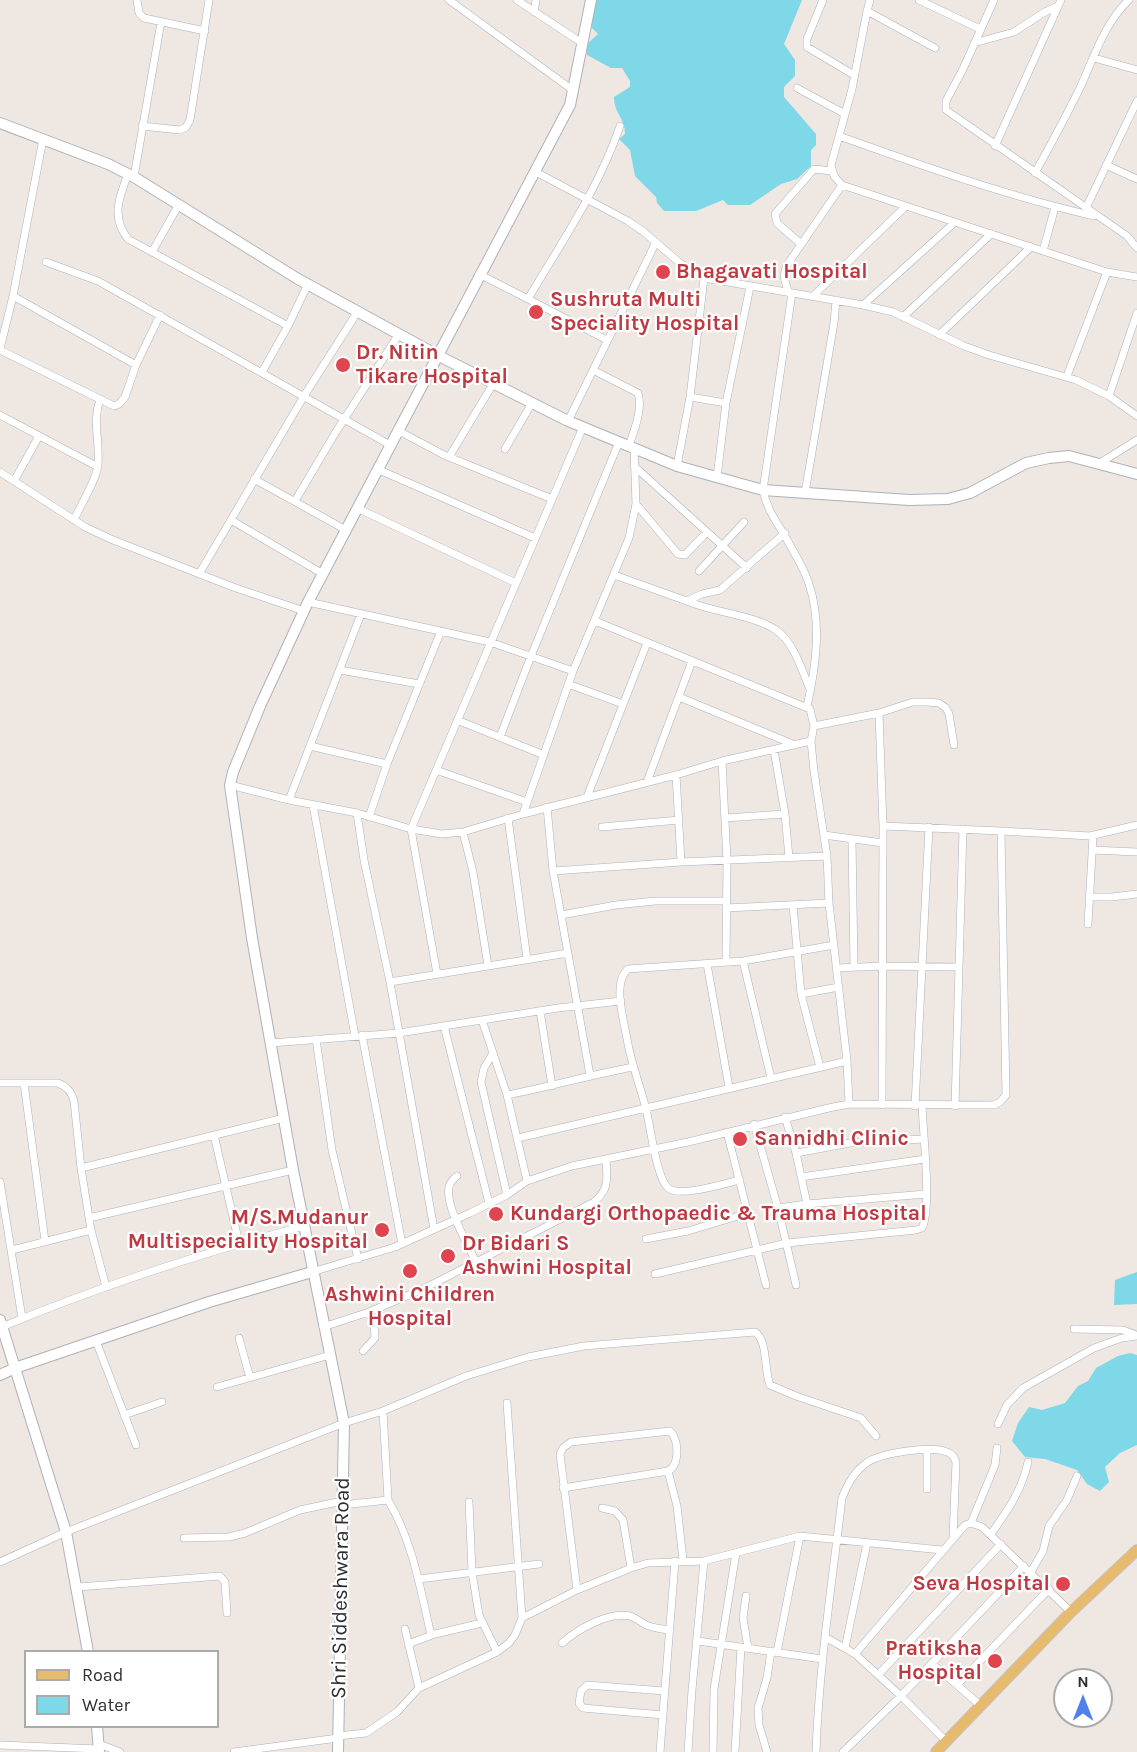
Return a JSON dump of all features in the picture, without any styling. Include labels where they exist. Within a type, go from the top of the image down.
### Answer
[{"type":"main road","points":[[936,1752],[1071,1612],[1137,1550]]},
{"type":"street","points":[[137,0],[139,13],[144,18],[205,31]]},
{"type":"street","points":[[142,126],[180,130],[186,127],[190,120],[209,0]]},
{"type":"street","points":[[449,0],[557,81],[574,91]]},
{"type":"street","points":[[517,0],[582,44]]},
{"type":"street","points":[[534,12],[536,0]]},
{"type":"street","points":[[591,0],[570,105],[323,573],[260,706],[233,772],[230,785],[289,800],[357,813],[411,829],[442,834],[463,832],[547,807],[676,775],[722,761],[811,741]]},
{"type":"street","points":[[823,0],[807,39],[807,47],[854,75]]},
{"type":"street","points":[[870,0],[845,114],[832,160],[832,171],[837,181],[842,185],[905,207],[1107,272],[1137,277]]},
{"type":"street","points":[[919,0],[980,29]]},
{"type":"street","points":[[994,0],[945,105],[951,115],[1127,236],[1137,248]]},
{"type":"street","points":[[1035,173],[1065,118],[1112,21],[1129,0]]},
{"type":"street","points":[[974,43],[1014,32],[1059,3]]},
{"type":"street","points":[[995,146],[1059,3]]},
{"type":"street","points":[[867,11],[935,48]]},
{"type":"street","points":[[161,22],[131,176],[118,200],[118,224],[128,239],[288,326]]},
{"type":"street","points":[[1094,58],[1137,70]]},
{"type":"street","points":[[797,88],[845,114]]},
{"type":"street","points":[[1086,208],[1137,101]]},
{"type":"street","points":[[0,123],[108,164],[308,284],[437,355],[567,421],[677,466],[763,489],[909,500],[948,499],[970,493],[1026,463],[1069,456],[1137,474]]},
{"type":"street","points":[[528,299],[586,200],[620,126]]},
{"type":"street","points":[[839,136],[940,172],[1056,207],[1099,217]]},
{"type":"street","points":[[43,139],[13,296],[0,349],[114,406],[123,401],[136,365],[160,315]]},
{"type":"street","points":[[1106,165],[1137,179]]},
{"type":"street","points":[[801,244],[777,223],[775,214],[814,169],[832,171]]},
{"type":"street","points":[[534,171],[628,221],[681,264],[705,278],[863,304],[903,317],[939,335],[989,355],[1066,376],[1109,396],[1137,416]]},
{"type":"street","points":[[807,706],[816,643],[814,603],[804,571],[766,503],[763,489],[790,293],[784,272],[842,185]]},
{"type":"street","points":[[152,252],[178,206]]},
{"type":"street","points":[[813,296],[905,207]]},
{"type":"street","points":[[1043,251],[1056,207]]},
{"type":"street","points":[[863,304],[954,223]]},
{"type":"street","points":[[903,317],[991,234]]},
{"type":"street","points":[[567,421],[656,242]]},
{"type":"street","points":[[939,335],[1031,247]]},
{"type":"street","points":[[46,262],[98,281],[390,445]]},
{"type":"street","points":[[1066,376],[1107,272]]},
{"type":"street","points":[[479,274],[607,340]]},
{"type":"street","points":[[677,466],[690,397],[705,278]]},
{"type":"street","points":[[262,372],[308,284]]},
{"type":"street","points":[[717,477],[726,403],[750,287]]},
{"type":"street","points":[[13,296],[136,365]]},
{"type":"street","points":[[805,493],[836,300]]},
{"type":"street","points":[[199,574],[304,396],[358,311]]},
{"type":"street","points":[[1109,396],[1137,313]]},
{"type":"street","points":[[295,501],[399,334]]},
{"type":"street","points":[[500,737],[531,656],[628,446],[639,411],[638,393],[593,370]]},
{"type":"street","points":[[449,457],[494,384]]},
{"type":"street","points":[[690,397],[726,403]]},
{"type":"street","points":[[74,520],[98,467],[98,434],[95,419],[100,399]]},
{"type":"street","points":[[505,449],[532,403]]},
{"type":"street","points":[[0,415],[98,467]]},
{"type":"street","points":[[437,974],[411,829],[583,427]]},
{"type":"street","points":[[397,430],[449,457],[552,499]]},
{"type":"street","points":[[15,481],[39,436]]},
{"type":"street","points":[[1100,463],[1137,440]]},
{"type":"street","points":[[523,814],[568,684],[629,538],[636,504],[634,466],[628,446]]},
{"type":"street","points":[[634,466],[747,568]]},
{"type":"street","points":[[377,469],[535,538]]},
{"type":"street","points":[[0,472],[74,520],[113,540],[199,574],[306,607],[361,614],[490,642],[573,671]]},
{"type":"street","points":[[254,479],[346,530]]},
{"type":"street","points":[[636,504],[678,554],[685,555],[707,532]]},
{"type":"street","points":[[357,508],[516,582]]},
{"type":"street","points":[[231,520],[323,573]]},
{"type":"street","points":[[699,571],[744,522]]},
{"type":"street","points":[[687,600],[720,590],[784,533]]},
{"type":"street","points":[[614,575],[777,630],[797,659],[811,690]]},
{"type":"street","points":[[289,800],[361,614]]},
{"type":"street","points":[[595,621],[647,644],[807,706],[812,714],[814,726],[811,741],[827,856],[847,1061],[849,1104]]},
{"type":"street","points":[[369,817],[387,764],[441,631]]},
{"type":"street","points":[[587,797],[647,644]]},
{"type":"street","points":[[647,782],[693,661]]},
{"type":"street","points":[[340,670],[419,684]]},
{"type":"street","points":[[568,684],[623,704]]},
{"type":"street","points":[[679,697],[795,745]]},
{"type":"street","points":[[814,726],[913,702],[939,703],[949,714],[954,745]]},
{"type":"street","points":[[879,712],[883,826],[882,1105]]},
{"type":"street","points":[[457,720],[544,755]]},
{"type":"street","points":[[310,747],[387,764]]},
{"type":"street","points":[[774,750],[789,858]]},
{"type":"street","points":[[722,761],[727,861],[726,962]]},
{"type":"street","points":[[436,770],[527,802]]},
{"type":"street","points":[[676,775],[681,862]]},
{"type":"street","name":"Shri Siddeshwara Road","points":[[230,785],[244,882],[293,1170],[344,1423],[338,1752]]},
{"type":"street","points":[[313,805],[402,1244]]},
{"type":"street","points":[[547,807],[553,871],[590,1075]]},
{"type":"street","points":[[357,813],[363,860],[390,982],[434,1229]]},
{"type":"street","points":[[725,818],[784,814]]},
{"type":"street","points":[[508,818],[527,959]]},
{"type":"street","points":[[602,827],[679,820]]},
{"type":"street","points":[[883,826],[1093,836],[1137,825]]},
{"type":"street","points":[[655,1274],[787,1243],[922,1228],[926,1194],[919,1106],[922,967],[929,827]]},
{"type":"street","points":[[955,1106],[963,829]]},
{"type":"street","points":[[0,1375],[209,1302],[402,1244],[507,1195],[527,1181],[572,1166],[849,1104],[955,1106],[994,1105],[1000,1102],[1006,1095],[1001,831]]},
{"type":"street","points":[[463,832],[473,872],[488,966]]},
{"type":"street","points":[[824,835],[883,843]]},
{"type":"street","points":[[1088,924],[1093,836]]},
{"type":"street","points":[[852,839],[854,967]]},
{"type":"street","points":[[1092,850],[1137,852]]},
{"type":"street","points":[[553,871],[681,862],[827,856]]},
{"type":"street","points":[[1089,897],[1137,894]]},
{"type":"street","points":[[561,915],[655,901],[793,905],[830,903]]},
{"type":"street","points":[[793,905],[801,994],[820,1067]]},
{"type":"street","points":[[740,1180],[683,1192],[669,1189],[664,1182],[654,1149],[646,1107],[633,1067],[621,1001],[621,978],[628,969],[743,961],[834,945]]},
{"type":"street","points":[[390,982],[568,953]]},
{"type":"street","points":[[743,961],[771,1078]]},
{"type":"street","points":[[707,964],[729,1087]]},
{"type":"street","points":[[837,968],[883,966],[959,968]]},
{"type":"street","points":[[801,994],[839,987]]},
{"type":"street","points":[[271,1043],[399,1033],[578,1005],[621,1001]]},
{"type":"street","points":[[540,1011],[552,1086]]},
{"type":"street","points":[[482,1020],[507,1095],[527,1181]]},
{"type":"street","points":[[444,1026],[489,1203]]},
{"type":"street","points":[[316,1039],[332,1150],[358,1259]]},
{"type":"street","points":[[493,1053],[484,1068],[481,1082],[507,1195]]},
{"type":"street","points":[[518,1138],[847,1061]]},
{"type":"street","points":[[507,1095],[633,1067]]},
{"type":"street","points":[[0,1083],[58,1083],[71,1092],[91,1230],[106,1287]]},
{"type":"street","points":[[24,1083],[45,1241]]},
{"type":"street","points":[[785,1117],[796,1153],[807,1204]]},
{"type":"street","points":[[81,1168],[284,1118]]},
{"type":"street","points":[[754,1125],[778,1208],[796,1285]]},
{"type":"street","points":[[727,1132],[766,1285]]},
{"type":"street","points":[[214,1135],[239,1243]]},
{"type":"street","points":[[796,1153],[850,1143],[923,1139]]},
{"type":"street","points":[[323,1327],[369,1312],[423,1289],[594,1202],[602,1195],[606,1186],[606,1159]]},
{"type":"street","points":[[801,1177],[925,1160]]},
{"type":"street","points":[[89,1218],[293,1170]]},
{"type":"street","points":[[457,1176],[451,1182],[449,1193],[456,1220],[476,1262]]},
{"type":"street","points":[[0,1182],[22,1318]]},
{"type":"street","points":[[778,1208],[926,1194]]},
{"type":"street","points":[[646,1239],[688,1231],[748,1213]]},
{"type":"street","points":[[88,1650],[78,1587],[66,1532],[1,1324],[239,1243],[304,1226]]},
{"type":"street","points":[[12,1250],[91,1230]]},
{"type":"street","points":[[363,1351],[375,1338],[374,1325],[369,1312]]},
{"type":"street","points":[[1074,1329],[1123,1330],[1137,1336]]},
{"type":"street","points":[[0,1562],[66,1532],[344,1423],[383,1411],[466,1376],[528,1357],[584,1346],[755,1332],[760,1334],[763,1343],[766,1376],[770,1385],[861,1418],[876,1436]]},
{"type":"street","points":[[998,1424],[1007,1405],[1023,1388],[1094,1348],[1122,1338],[1137,1336]]},
{"type":"street","points":[[239,1338],[250,1378]]},
{"type":"street","points":[[96,1341],[136,1446]]},
{"type":"street","points":[[217,1387],[330,1355]]},
{"type":"street","points":[[124,1415],[162,1402]]},
{"type":"street","points":[[234,1752],[366,1733],[397,1712],[419,1688],[497,1652],[515,1635],[522,1618],[507,1403]]},
{"type":"street","points":[[383,1411],[388,1500],[400,1521],[412,1551],[431,1635]]},
{"type":"street","points":[[563,1488],[673,1469],[677,1462],[674,1438],[670,1431],[571,1442],[562,1448],[560,1454],[563,1488],[577,1590]]},
{"type":"street","points":[[971,1523],[995,1465],[997,1448]]},
{"type":"street","points":[[927,1451],[927,1489]]},
{"type":"street","points":[[816,1752],[822,1659],[842,1498],[847,1484],[865,1464],[887,1454],[949,1452],[954,1456],[956,1462],[953,1538]]},
{"type":"street","points":[[991,1534],[1014,1501],[1028,1462]]},
{"type":"street","points":[[660,1752],[669,1630],[679,1560],[677,1506],[668,1471]]},
{"type":"street","points":[[1031,1572],[1043,1551],[1049,1526],[1067,1500],[1077,1476]]},
{"type":"street","points":[[184,1538],[229,1537],[245,1533],[300,1510],[342,1503],[388,1500]]},
{"type":"street","points":[[469,1502],[472,1572],[482,1623],[497,1652]]},
{"type":"street","points":[[602,1508],[615,1512],[624,1520],[631,1568]]},
{"type":"street","points":[[855,1654],[942,1550],[965,1525],[971,1523],[991,1534],[1071,1612]]},
{"type":"street","points":[[522,1618],[577,1590],[631,1568],[648,1563],[679,1560],[704,1561],[800,1536],[942,1550]]},
{"type":"street","points":[[766,1752],[759,1725],[758,1708],[774,1652],[800,1536]]},
{"type":"street","points":[[844,1648],[867,1543]]},
{"type":"street","points":[[878,1675],[1001,1544]]},
{"type":"street","points":[[714,1752],[714,1689],[736,1553]]},
{"type":"street","points":[[688,1752],[704,1561]]},
{"type":"street","points":[[418,1579],[539,1564]]},
{"type":"street","points":[[843,1752],[932,1664],[1024,1566]]},
{"type":"street","points":[[78,1587],[220,1576],[225,1582],[227,1613]]},
{"type":"street","points":[[957,1685],[1049,1589]]},
{"type":"street","points":[[735,1752],[746,1596]]},
{"type":"street","points":[[562,1643],[589,1624],[623,1616],[633,1617],[652,1627],[669,1630]]},
{"type":"street","points":[[408,1644],[431,1635],[482,1623]]},
{"type":"street","points":[[405,1629],[419,1688]]},
{"type":"street","points":[[825,1637],[855,1654],[901,1695],[946,1741]]},
{"type":"street","points":[[698,1641],[822,1659]]},
{"type":"street","points":[[932,1664],[981,1706]]},
{"type":"street","points":[[663,1715],[584,1708],[579,1703],[580,1690],[587,1685],[664,1691]]},
{"type":"street","points":[[97,1728],[99,1748]]},
{"type":"street","points":[[0,1745],[59,1750],[99,1748],[120,1752]]},
{"type":"water","points":[[594,0],[802,0],[784,44],[795,60],[795,76],[784,87],[784,97],[816,134],[816,145],[811,150],[811,166],[797,179],[781,184],[750,205],[728,205],[723,200],[696,211],[664,211],[657,203],[656,197],[635,176],[630,150],[619,139],[625,134],[625,128],[614,103],[614,97],[630,87],[630,81],[622,68],[611,68],[587,55],[587,44],[598,34],[587,23]]},
{"type":"water","points":[[1137,1272],[1137,1304],[1114,1305],[1115,1280]]},
{"type":"water","points":[[1130,1353],[1137,1355],[1137,1445],[1120,1453],[1105,1467],[1109,1482],[1100,1491],[1087,1484],[1077,1470],[1045,1459],[1025,1457],[1012,1441],[1018,1423],[1029,1407],[1042,1410],[1065,1403],[1078,1386],[1088,1381],[1096,1368],[1118,1356]]},
{"type":"place","name":"Bhagavati Hospital","points":[[663,272]]},
{"type":"place","name":"Sushruta Multi Speciality Hospital","points":[[536,312]]},
{"type":"place","name":"Dr. Nitin Tikare Hospital","points":[[343,365]]},
{"type":"place","name":"Sannidhi Clinic","points":[[740,1139]]},
{"type":"place","name":"Kundargi Orthopaedic & Trauma Hospital","points":[[496,1214]]},
{"type":"place","name":"M/S.Mudanur Multispeciality Hospital","points":[[382,1230]]},
{"type":"place","name":"Dr Bidari S Ashwini Hospital","points":[[448,1256]]},
{"type":"place","name":"Ashwini Children Hospital","points":[[410,1271]]},
{"type":"place","name":"Seva Hospital","points":[[1063,1584]]},
{"type":"place","name":"Pratiksha Hospital","points":[[995,1661]]}]
